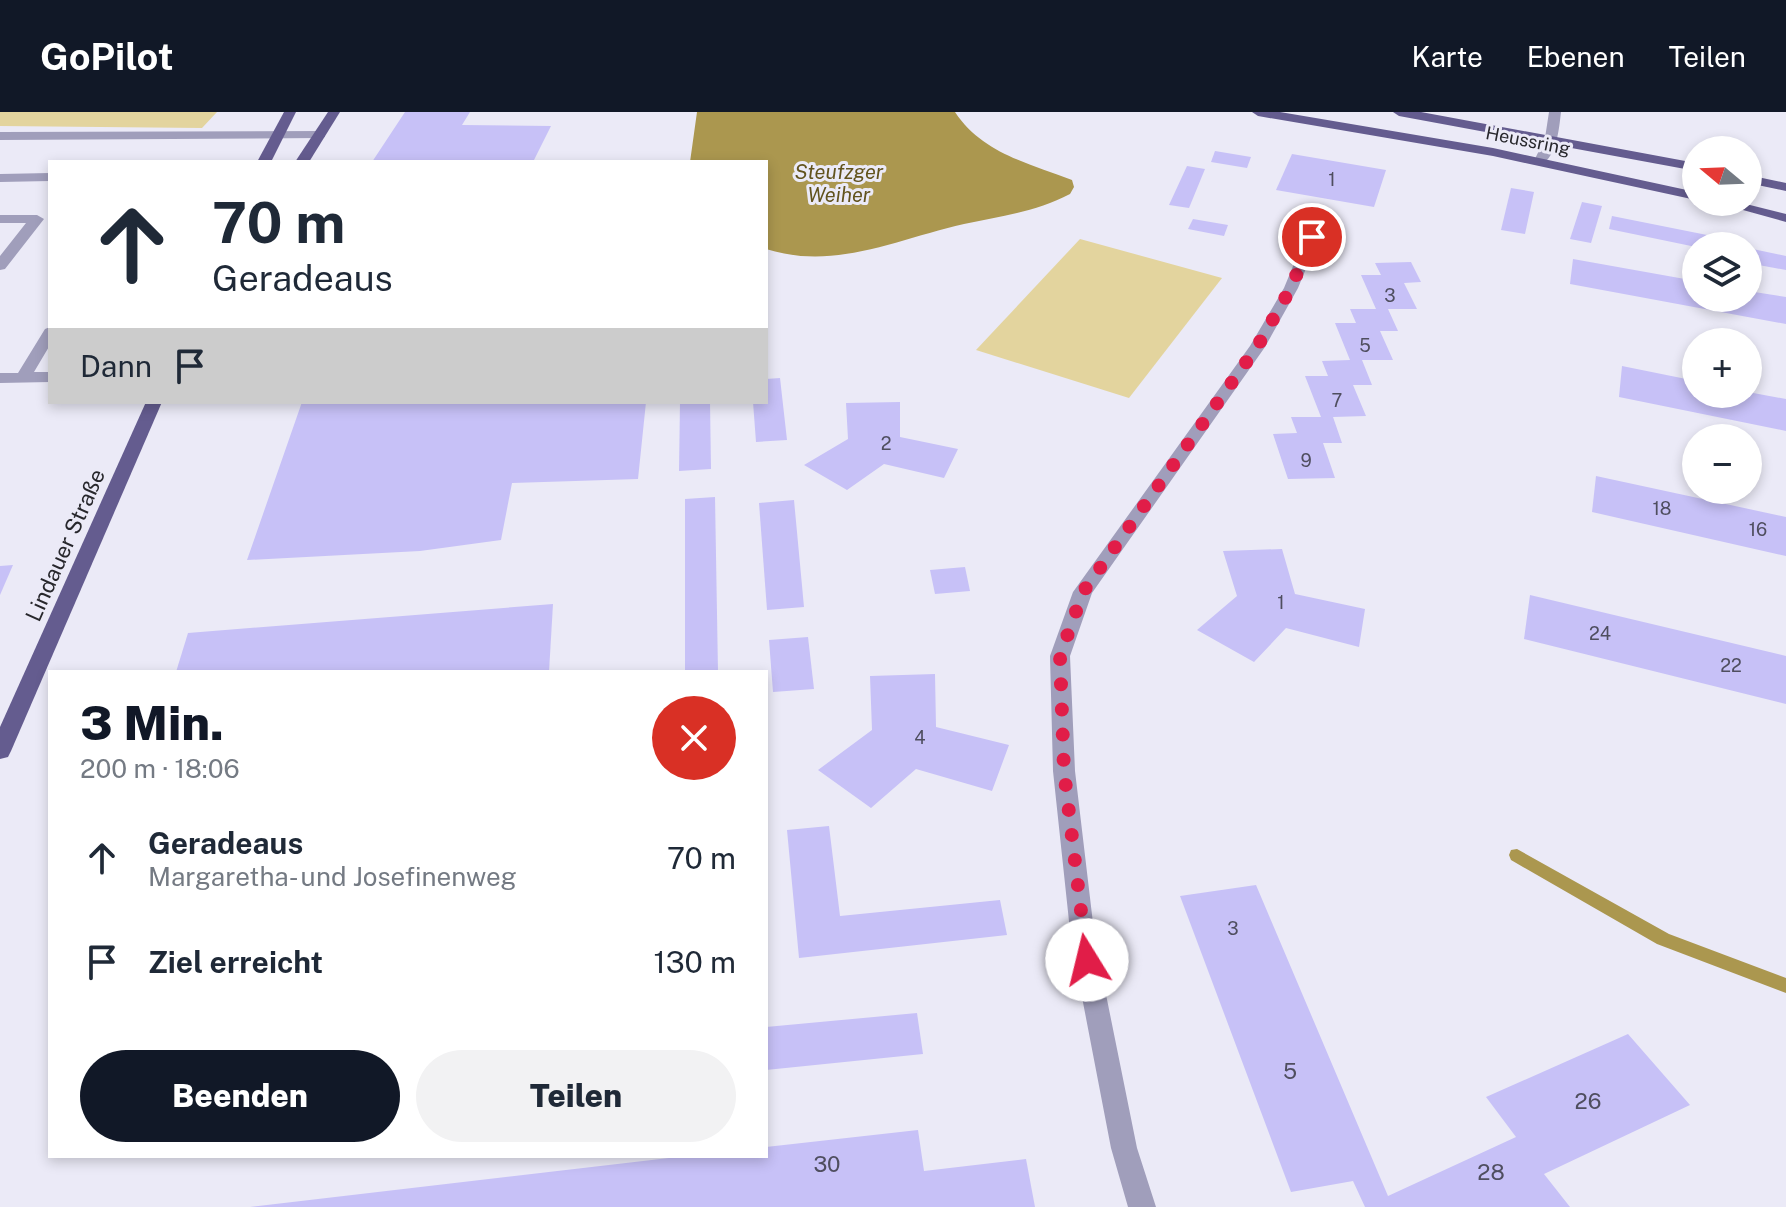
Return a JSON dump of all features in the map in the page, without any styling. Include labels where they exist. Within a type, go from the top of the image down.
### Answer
[{"type":"main road","points":[[265,160],[290,112]]},
{"type":"main road","points":[[303,160],[334,112]]},
{"type":"main road","name":"Heussring","points":[[1258,112],[1541,161],[1682,193]]},
{"type":"main road","name":"Heussring","points":[[1399,112],[1682,164]]},
{"type":"main road","points":[[1762,182],[1786,187]]},
{"type":"main road","points":[[1762,212],[1786,218]]},
{"type":"main road","name":"Lindauer Straße","points":[[0,749],[153,404]]},
{"type":"street","points":[[1541,161],[1551,138],[1555,112]]},
{"type":"street","points":[[3,139],[320,134]]},
{"type":"street","points":[[0,178],[48,177]]},
{"type":"street","points":[[0,219],[37,219],[0,266]]},
{"type":"street","points":[[1142,1207],[1124,1148],[1083,940],[1064,771],[1060,656],[1083,592],[1257,347],[1291,288],[1312,237]]},
{"type":"street","points":[[23,378],[48,335]]},
{"type":"street","points":[[0,378],[48,377]]},
{"type":"shaded area","points":[[0,112],[217,112],[202,128],[0,126]]},
{"type":"shaded area","points":[[1080,239],[1222,278],[1129,398],[976,350]]},
{"type":"water","name":"Steufzger Weiher","points":[[697,112],[955,112],[978,138],[992,147],[1072,180],[1074,187],[1070,194],[1031,209],[866,250],[841,255],[792,255],[768,249],[768,160],[690,160]]},
{"type":"building","points":[[405,112],[470,112],[462,125],[551,126],[534,160],[373,160]]},
{"type":"building","points":[[1215,151],[1251,157],[1247,168],[1211,162]]},
{"type":"building","points":[[1292,154],[1386,170],[1374,207],[1276,190]]},
{"type":"building","points":[[1187,166],[1205,169],[1189,208],[1169,205]]},
{"type":"building","points":[[1511,188],[1534,192],[1525,234],[1501,230]]},
{"type":"building","points":[[1582,202],[1602,206],[1591,243],[1570,239]]},
{"type":"building","points":[[1612,216],[1692,232],[1682,232],[1682,244],[1609,229]]},
{"type":"building","points":[[1193,219],[1228,225],[1224,236],[1188,229]]},
{"type":"building","points":[[1762,251],[1786,256],[1786,270],[1762,266]]},
{"type":"building","points":[[1573,259],[1682,278],[1682,305],[1570,284]]},
{"type":"building","points":[[1411,262],[1421,282],[1404,283],[1417,309],[1388,309],[1398,331],[1380,331],[1393,360],[1362,360],[1372,385],[1353,385],[1366,416],[1333,417],[1342,443],[1323,443],[1335,478],[1288,479],[1273,434],[1297,433],[1291,417],[1321,417],[1305,376],[1328,376],[1322,361],[1350,360],[1335,323],[1356,323],[1350,309],[1376,309],[1361,275],[1381,275],[1375,263]]},
{"type":"building","points":[[1762,293],[1786,297],[1786,324],[1721,312],[1762,312]]},
{"type":"building","points":[[1622,366],[1682,378],[1682,408],[1762,408],[1762,395],[1786,399],[1786,431],[1762,424],[1619,397]]},
{"type":"building","points":[[780,378],[787,440],[756,442],[753,404],[768,404],[768,379]]},
{"type":"building","points":[[900,402],[900,437],[958,449],[944,478],[884,464],[847,490],[804,465],[848,439],[846,403]]},
{"type":"building","points":[[301,404],[646,404],[638,479],[512,483],[501,540],[420,551],[247,560]]},
{"type":"building","points":[[680,404],[710,404],[711,469],[679,471]]},
{"type":"building","points":[[1596,476],[1682,495],[1682,504],[1726,504],[1786,517],[1786,556],[1592,512]]},
{"type":"building","points":[[715,497],[718,670],[685,670],[685,499]]},
{"type":"building","points":[[794,500],[804,607],[767,610],[759,503]]},
{"type":"building","points":[[1282,549],[1295,594],[1365,609],[1359,647],[1286,628],[1254,662],[1197,630],[1237,596],[1223,551]]},
{"type":"building","points":[[13,565],[0,595],[0,566]]},
{"type":"building","points":[[965,567],[970,591],[935,594],[930,570]]},
{"type":"building","points":[[1530,595],[1786,656],[1786,704],[1524,639]]},
{"type":"building","points":[[553,604],[549,670],[177,670],[188,633]]},
{"type":"building","points":[[808,637],[814,689],[773,692],[769,640]]},
{"type":"building","points":[[935,674],[936,727],[1009,745],[992,791],[916,769],[871,808],[818,770],[872,730],[870,676]]},
{"type":"building","points":[[829,826],[840,916],[1000,900],[1007,935],[799,958],[787,830]]},
{"type":"building","points":[[1256,885],[1388,1196],[1516,1137],[1486,1097],[1628,1034],[1690,1105],[1544,1174],[1570,1207],[1365,1207],[1353,1181],[1291,1192],[1180,896]]},
{"type":"building","points":[[917,1013],[923,1054],[768,1070],[768,1027]]},
{"type":"building","points":[[918,1130],[924,1171],[1026,1159],[1035,1207],[250,1207],[669,1158],[768,1158],[768,1147]]},
{"type":"waterway","points":[[1517,855],[1663,939],[1786,986]]},
{"type":"route","points":[[1087,960],[1064,771],[1060,656],[1083,592],[1111,550],[1166,480],[1257,347],[1291,288],[1312,237]]}]
